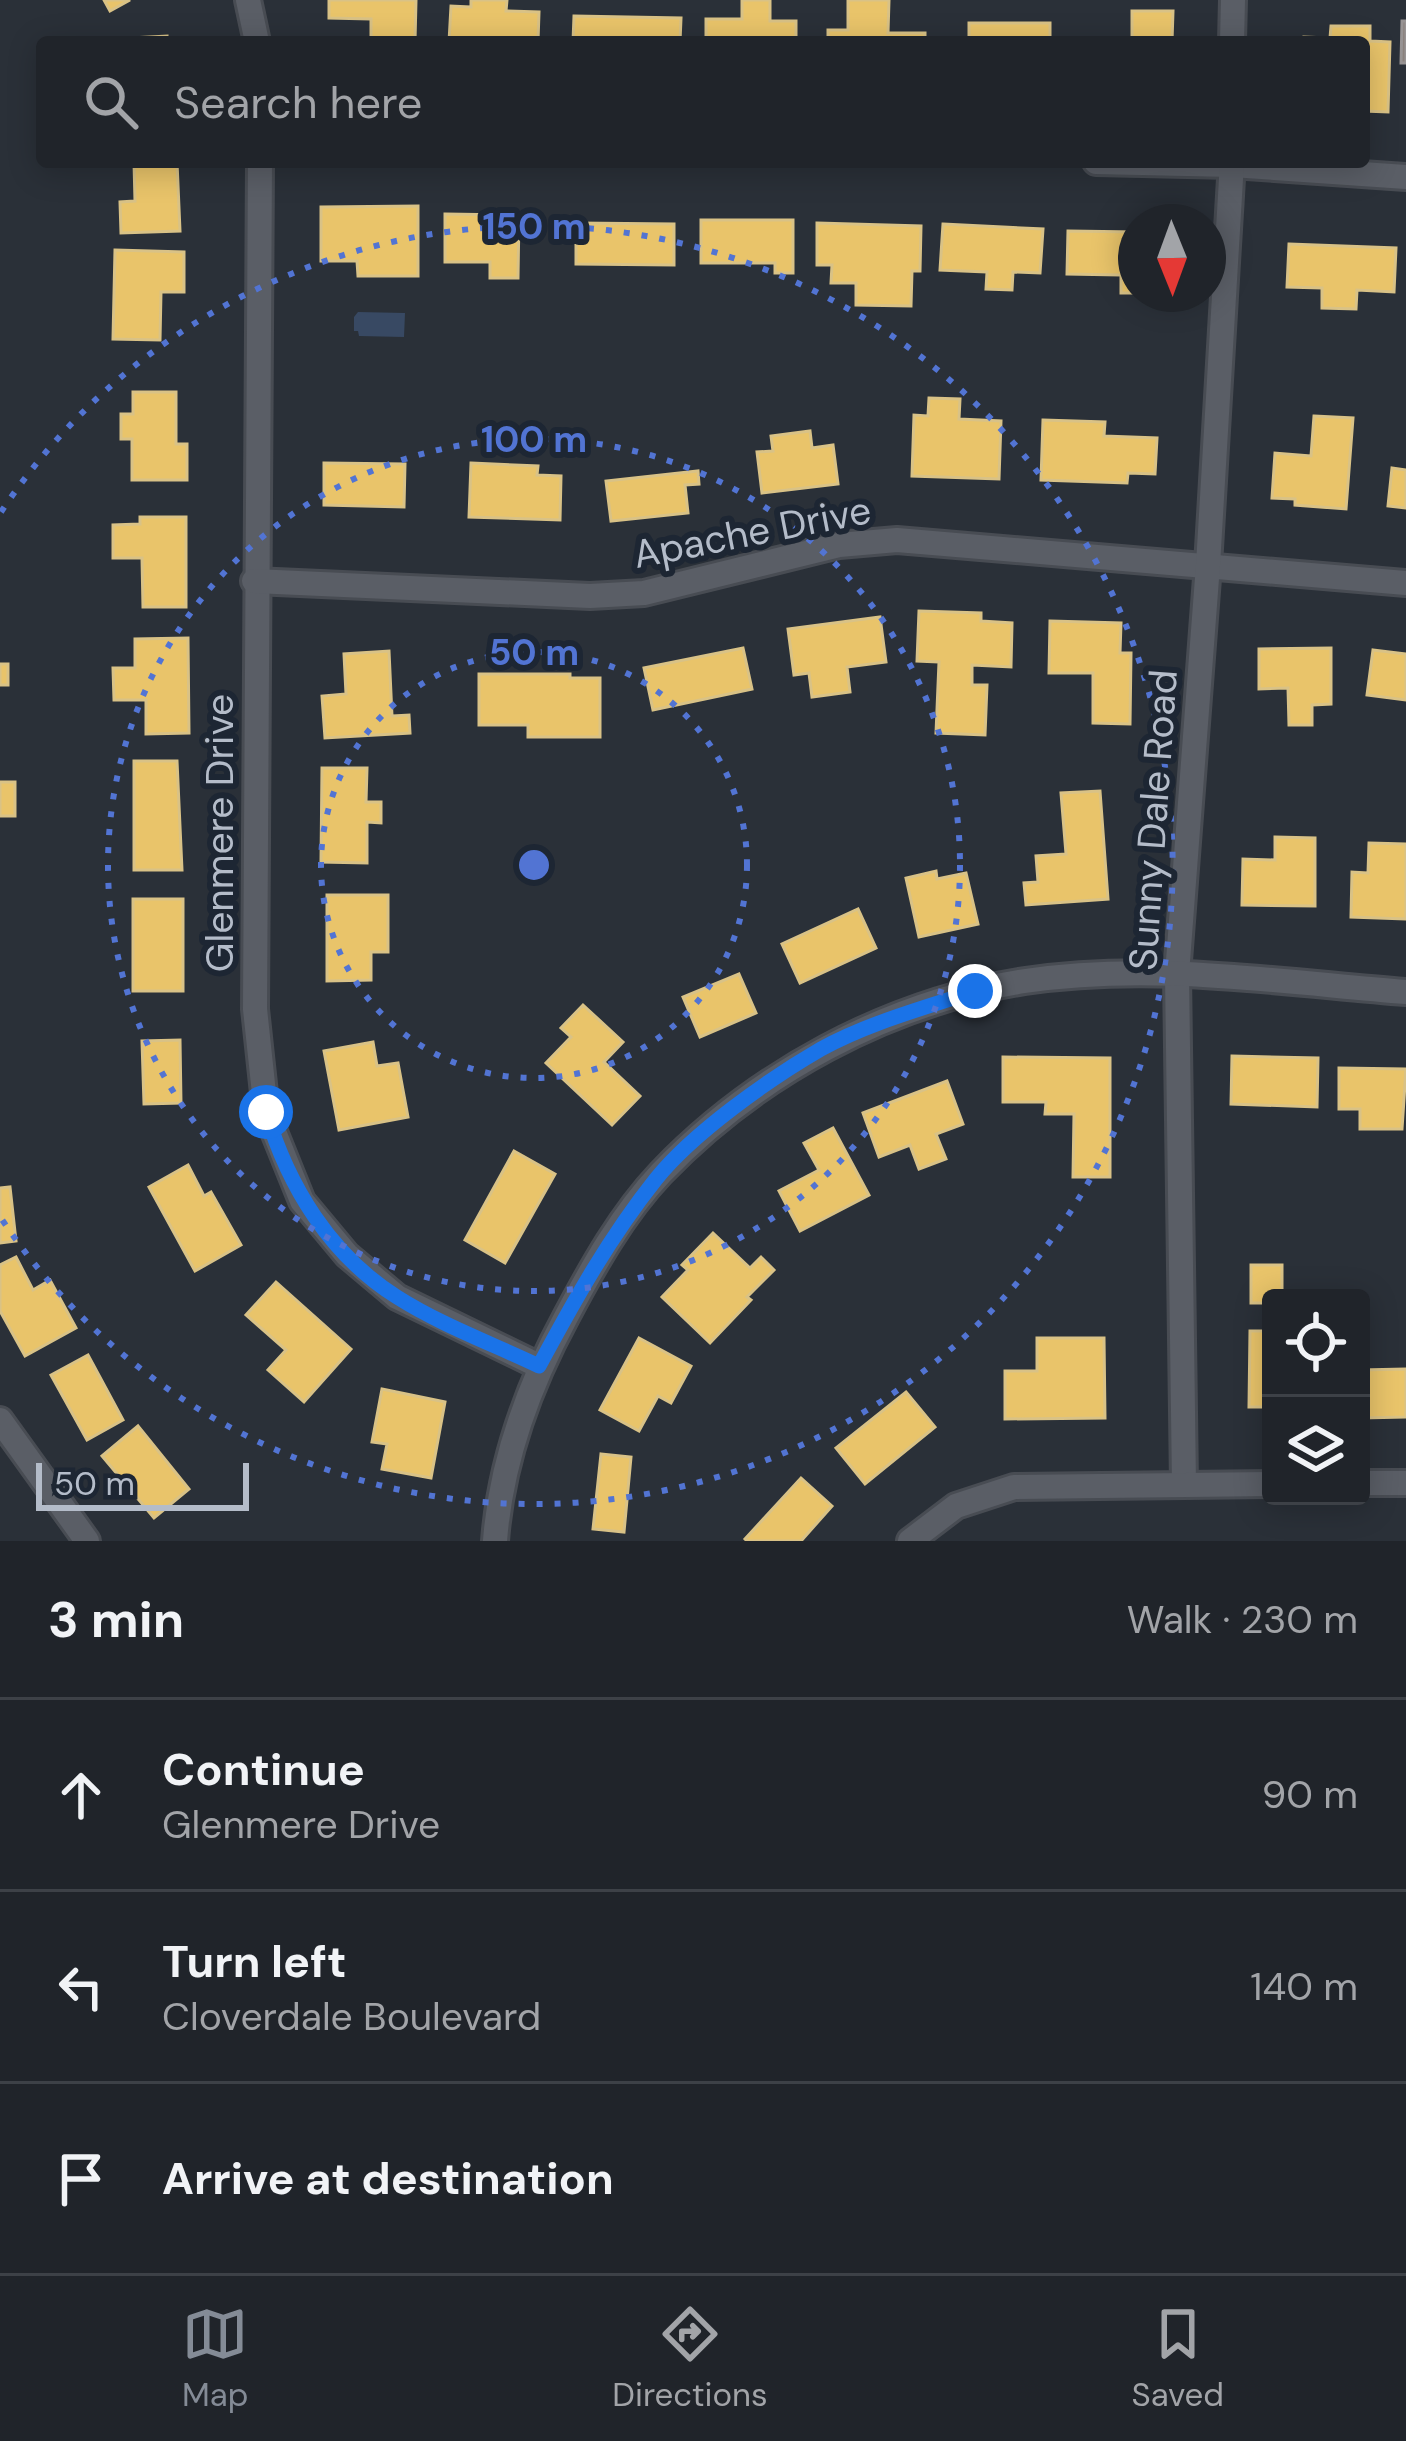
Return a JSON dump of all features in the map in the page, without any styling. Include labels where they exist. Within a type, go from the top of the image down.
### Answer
[{"type":"street","points":[[248,0],[256,36]]},
{"type":"street","points":[[1232,36],[1233,0]]},
{"type":"street","name":"Glenmere Drive","points":[[260,168],[255,1010],[266,1112],[302,1202],[347,1255],[397,1297],[539,1366]]},
{"type":"street","name":"Sunny Dale Road","points":[[1184,1484],[1177,974],[1232,168]]},
{"type":"street","points":[[1286,168],[1406,177]]},
{"type":"street","name":"Apache Drive","points":[[254,581],[590,596],[644,593],[838,545],[897,539],[1406,583]]},
{"type":"street","points":[[495,1541],[502,1482],[539,1366],[593,1267],[658,1175],[736,1106],[823,1048],[975,991],[1076,976],[1177,974],[1406,992]]},
{"type":"street","points":[[0,1420],[87,1541]]},
{"type":"street","points":[[1370,1483],[1406,1483]]},
{"type":"street","points":[[910,1541],[956,1506],[992,1491],[1055,1484],[1262,1484]]},
{"type":"water","points":[[358,312],[405,313],[404,337],[359,336],[354,331]]},
{"type":"building: Homes","points":[[104,0],[130,0],[110,11]]},
{"type":"building: Homes","points":[[329,0],[416,0],[415,36],[371,36],[371,19],[329,18]]},
{"type":"building: Homes","points":[[471,0],[507,0],[506,11],[539,12],[538,36],[449,36],[451,6],[471,7]]},
{"type":"building: Homes","points":[[742,0],[770,0],[770,21],[796,21],[796,36],[706,36],[706,19],[742,19]]},
{"type":"building: Homes","points":[[848,0],[889,0],[888,33],[925,36],[828,36],[828,30],[848,30]]},
{"type":"building: Homes","points":[[1132,11],[1173,11],[1172,36],[1132,36]]},
{"type":"building: Homes","points":[[574,16],[681,18],[680,36],[573,36]]},
{"type":"building: Homes","points":[[969,23],[1050,23],[1050,36],[969,36]]},
{"type":"building: Homes","points":[[1331,26],[1370,26],[1370,36],[1330,36]]},
{"type":"building: Homes","points":[[1370,41],[1390,42],[1388,112],[1370,111]]},
{"type":"building: Homes","points":[[134,168],[177,168],[180,231],[121,233],[120,202],[135,201]]},
{"type":"building: Homes","points":[[418,206],[418,276],[358,276],[357,261],[321,261],[321,207]]},
{"type":"building: Homes","points":[[445,214],[519,215],[518,278],[490,278],[490,262],[445,262]]},
{"type":"building: Homes","points":[[701,220],[793,220],[793,273],[775,273],[775,263],[701,263]]},
{"type":"building: Homes","points":[[576,223],[674,224],[674,265],[576,264]]},
{"type":"building: Homes","points":[[817,223],[921,226],[920,271],[912,271],[911,306],[856,305],[856,283],[831,283],[832,265],[817,265]]},
{"type":"building: Homes","points":[[943,224],[1043,229],[1040,273],[1013,272],[1012,290],[986,289],[987,272],[940,270]]},
{"type":"building: Homes","points":[[1068,231],[1118,232],[1118,275],[1067,274]]},
{"type":"building: Homes","points":[[1289,244],[1396,248],[1394,292],[1357,290],[1356,309],[1322,308],[1322,288],[1287,287]]},
{"type":"building: Homes","points":[[115,250],[184,252],[184,292],[161,292],[160,340],[113,339]]},
{"type":"building: Homes","points":[[133,392],[176,392],[176,444],[187,444],[187,480],[132,480],[132,439],[121,439],[121,414],[133,414]]},
{"type":"building: Homes","points":[[929,398],[960,399],[959,419],[1001,421],[999,479],[912,476],[914,415],[928,416]]},
{"type":"building: Homes","points":[[1314,416],[1353,418],[1346,509],[1272,498],[1275,453],[1311,456]]},
{"type":"building: Homes","points":[[1043,420],[1105,422],[1104,436],[1157,438],[1155,474],[1128,473],[1127,483],[1041,480]]},
{"type":"building: Homes","points":[[810,431],[812,448],[833,445],[838,484],[762,493],[757,452],[773,451],[771,436]]},
{"type":"building: Homes","points":[[324,463],[405,464],[404,507],[324,505]]},
{"type":"building: Homes","points":[[471,463],[538,466],[537,475],[561,476],[560,520],[469,517]]},
{"type":"building: Homes","points":[[1392,468],[1406,470],[1406,508],[1388,506]]},
{"type":"building: Homes","points":[[698,471],[699,484],[685,485],[688,513],[611,521],[606,481]]},
{"type":"building: Homes","points":[[140,517],[186,517],[186,607],[143,607],[142,558],[113,558],[113,525],[140,524]]},
{"type":"building: Homes","points":[[919,611],[981,613],[981,621],[1012,623],[1011,667],[972,665],[972,685],[987,685],[985,735],[936,733],[939,662],[917,661]]},
{"type":"building: Homes","points":[[880,617],[886,662],[847,667],[850,692],[812,697],[809,673],[794,675],[788,629]]},
{"type":"building: Homes","points":[[1050,621],[1121,623],[1120,653],[1131,653],[1130,724],[1093,723],[1093,673],[1049,673]]},
{"type":"building: Homes","points":[[188,638],[189,733],[146,734],[146,700],[114,700],[113,668],[135,668],[135,639]]},
{"type":"building: Homes","points":[[743,648],[752,689],[653,710],[644,668]]},
{"type":"building: Homes","points":[[1331,648],[1331,704],[1312,705],[1312,725],[1289,725],[1288,688],[1259,689],[1259,649]]},
{"type":"building: Homes","points":[[1373,650],[1406,654],[1406,700],[1367,695]]},
{"type":"building: Homes","points":[[389,651],[392,716],[409,715],[410,733],[325,738],[322,696],[346,694],[344,654]]},
{"type":"building: Homes","points":[[0,664],[8,664],[8,685],[0,685]]},
{"type":"building: Homes","points":[[479,674],[600,678],[600,737],[528,737],[528,725],[479,725]]},
{"type":"building: Homes","points":[[134,761],[177,761],[182,870],[134,870]]},
{"type":"building: Homes","points":[[322,768],[367,768],[366,802],[381,802],[381,823],[367,822],[367,863],[321,862]]},
{"type":"building: Homes","points":[[0,782],[15,782],[15,816],[0,816]]},
{"type":"building: Homes","points":[[1100,791],[1108,899],[1026,905],[1024,883],[1038,882],[1036,856],[1066,854],[1061,793]]},
{"type":"building: Homes","points":[[1275,837],[1315,838],[1315,906],[1242,905],[1243,859],[1275,860]]},
{"type":"building: Homes","points":[[1369,843],[1406,844],[1406,919],[1351,917],[1352,872],[1368,873]]},
{"type":"building: Homes","points":[[936,871],[937,879],[966,873],[978,924],[919,937],[906,878]]},
{"type":"building: Homes","points":[[327,895],[388,895],[388,952],[371,952],[371,980],[327,981]]},
{"type":"building: Homes","points":[[133,899],[183,899],[183,991],[133,991]]},
{"type":"building: Homes","points":[[858,909],[876,948],[800,983],[782,944]]},
{"type":"building: Homes","points":[[739,974],[756,1013],[700,1037],[683,997]]},
{"type":"building: Homes","points":[[583,1005],[623,1042],[604,1062],[640,1096],[612,1125],[546,1063],[571,1037],[561,1028]]},
{"type":"building: Homes","points":[[180,1040],[181,1103],[144,1104],[142,1041]]},
{"type":"building: Homes","points":[[373,1042],[377,1066],[398,1063],[408,1117],[339,1130],[324,1051]]},
{"type":"building: Homes","points":[[1232,1056],[1318,1058],[1317,1107],[1231,1104]]},
{"type":"building: Homes","points":[[1003,1057],[1110,1058],[1110,1177],[1073,1177],[1074,1114],[1045,1114],[1046,1102],[1003,1102]]},
{"type":"building: Homes","points":[[1339,1068],[1406,1069],[1402,1129],[1360,1129],[1360,1109],[1339,1109]]},
{"type":"building: Homes","points":[[947,1081],[963,1124],[936,1134],[946,1159],[919,1169],[910,1145],[879,1157],[863,1113]]},
{"type":"building: Homes","points":[[833,1128],[869,1195],[800,1231],[779,1191],[819,1170],[804,1143]]},
{"type":"building: Homes","points":[[514,1151],[555,1174],[505,1263],[465,1240]]},
{"type":"building: Homes","points":[[188,1165],[204,1196],[211,1192],[241,1245],[195,1271],[149,1187]]},
{"type":"building: Homes","points":[[10,1187],[16,1241],[0,1243],[0,1188]]},
{"type":"building: Homes","points":[[713,1233],[750,1268],[761,1257],[774,1270],[710,1343],[662,1297],[688,1270],[682,1265]]},
{"type":"building: Homes","points":[[16,1257],[33,1290],[50,1280],[76,1328],[25,1356],[0,1311],[0,1265]]},
{"type":"building: Homes","points":[[1251,1265],[1282,1265],[1282,1289],[1262,1289],[1262,1303],[1251,1303]]},
{"type":"building: Homes","points":[[276,1282],[351,1349],[304,1402],[268,1370],[286,1350],[246,1315]]},
{"type":"building: Homes","points":[[1250,1331],[1262,1331],[1262,1407],[1249,1407]]},
{"type":"building: Homes","points":[[639,1338],[691,1366],[671,1403],[658,1396],[639,1431],[600,1410]]},
{"type":"building: Homes","points":[[1037,1338],[1104,1338],[1105,1418],[1005,1419],[1005,1371],[1037,1371]]},
{"type":"building: Homes","points":[[88,1355],[123,1420],[87,1440],[51,1375]]},
{"type":"building: Homes","points":[[1406,1369],[1406,1417],[1370,1418],[1370,1370]]},
{"type":"building: Homes","points":[[382,1389],[445,1402],[431,1478],[382,1469],[387,1444],[372,1442]]},
{"type":"building: Homes","points":[[906,1392],[935,1427],[865,1484],[836,1448]]},
{"type":"building: Homes","points":[[138,1426],[189,1489],[154,1518],[102,1456]]},
{"type":"building: Homes","points":[[601,1454],[631,1457],[624,1532],[593,1529]]},
{"type":"building: Homes","points":[[801,1478],[832,1506],[801,1541],[747,1541],[745,1539]]},
{"type":"building: Industry","points":[[1402,21],[1406,21],[1406,63],[1401,63]]},
{"type":"route","points":[[266,1112],[302,1202],[347,1255],[397,1297],[539,1366],[593,1267],[658,1175],[736,1106],[823,1048],[975,991]]}]
